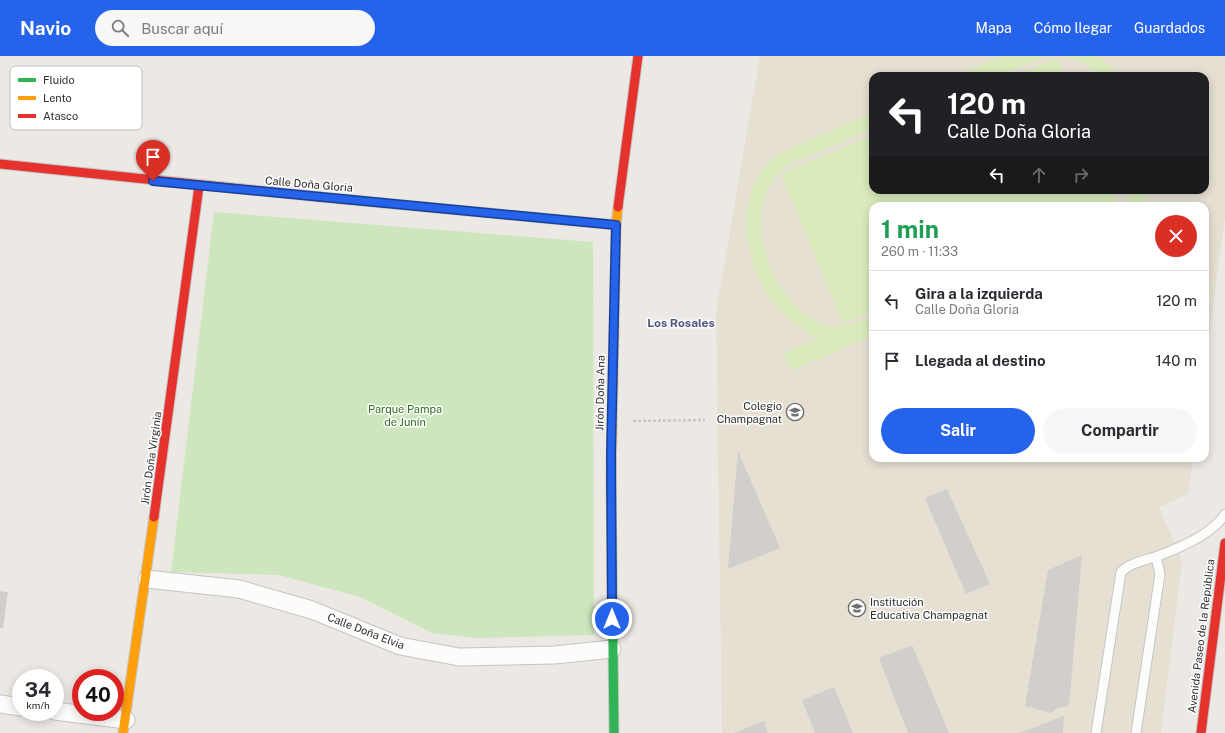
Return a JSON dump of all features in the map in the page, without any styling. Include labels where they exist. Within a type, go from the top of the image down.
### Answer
[{"type":"street","name":"Jirón Doña Ana","points":[[614,733],[612,649],[612,422],[616,225],[638,56]]},
{"type":"street","name":"Calle Doña Gloria","points":[[0,164],[199,186],[616,225]]},
{"type":"street","name":"Jirón Doña Virginia","points":[[125,727],[147,579],[199,186]]},
{"type":"street","name":"Avenida Paseo de la República","points":[[1201,733],[1225,543]]},
{"type":"street","name":"Calle Doña Elvia","points":[[147,579],[246,590],[312,610],[400,646],[459,657],[555,655],[612,649]]},
{"type":"street","points":[[0,704],[12,706]]},
{"type":"street","points":[[64,713],[125,727]]},
{"type":"lane","points":[[1096,733],[1121,572],[1126,566],[1156,557],[1209,532],[1225,514]]},
{"type":"lane","points":[[1136,733],[1160,574],[1156,557]]},
{"type":"path","points":[[612,422],[705,420]]},
{"type":"shaded area","name":"Colegio Champagnat","points":[[760,56],[1225,56],[1225,216],[1209,336],[1209,202],[869,202],[869,462],[1192,462],[1188,494],[1159,507],[1182,560],[1161,733],[722,733],[716,312]]},
{"type":"green space","points":[[1002,56],[1046,56],[1008,72],[965,72]]},
{"type":"green space","points":[[1050,56],[1098,56],[1116,72],[1096,72],[1085,63],[1067,57]]},
{"type":"green space","points":[[1057,58],[1063,72],[1024,72]]},
{"type":"green space","points":[[869,114],[869,131],[789,164],[774,179],[765,196],[761,215],[762,235],[766,256],[774,275],[785,293],[798,308],[821,324],[833,327],[839,327],[869,317],[869,337],[791,371],[784,353],[817,339],[781,312],[771,300],[762,284],[754,266],[749,247],[747,207],[752,189],[761,172],[774,158]]},
{"type":"green space","points":[[869,137],[869,194],[1114,194],[1117,202],[869,202],[869,313],[843,323],[781,174]]},
{"type":"green space","points":[[1131,194],[1147,194],[1144,202],[1126,202]]},
{"type":"green space","name":"Parque Pampa de Junín","points":[[214,212],[593,242],[594,635],[478,638],[432,633],[360,597],[279,575],[171,572]]},
{"type":"building","points":[[738,451],[780,548],[728,569]]},
{"type":"building","points":[[947,489],[990,584],[966,594],[925,498]]},
{"type":"building","points":[[1082,555],[1069,706],[1057,708],[1051,713],[1025,706],[1048,570]]},
{"type":"building","points":[[0,591],[8,592],[3,629],[0,628]]},
{"type":"building","points":[[912,645],[949,733],[908,733],[879,658]]},
{"type":"building","points":[[834,687],[853,733],[815,733],[802,700]]},
{"type":"building","points":[[1064,716],[1063,733],[1019,733]]},
{"type":"building","points":[[764,721],[768,733],[734,733]]},
{"type":"traffic: fast","points":[[320,197],[616,225]]},
{"type":"traffic: fast","points":[[611,481],[614,733]]},
{"type":"traffic: slow","points":[[611,481],[616,225],[618,207]]},
{"type":"traffic: slow","points":[[123,733],[154,517]]},
{"type":"traffic: jam","points":[[618,207],[638,56]]},
{"type":"traffic: jam","points":[[0,164],[320,197]]},
{"type":"traffic: jam","points":[[154,517],[199,186]]},
{"type":"traffic: jam","points":[[1201,733],[1225,543]]},
{"type":"place","name":"Colegio Champagnat","points":[[795,412]]},
{"type":"place","name":"Institución Educativa Champagnat","points":[[857,608]]},
{"type":"district","name":"Los Rosales","points":[[681,323]]},
{"type":"route","points":[[153,181],[616,225],[611,453],[612,619]]}]
